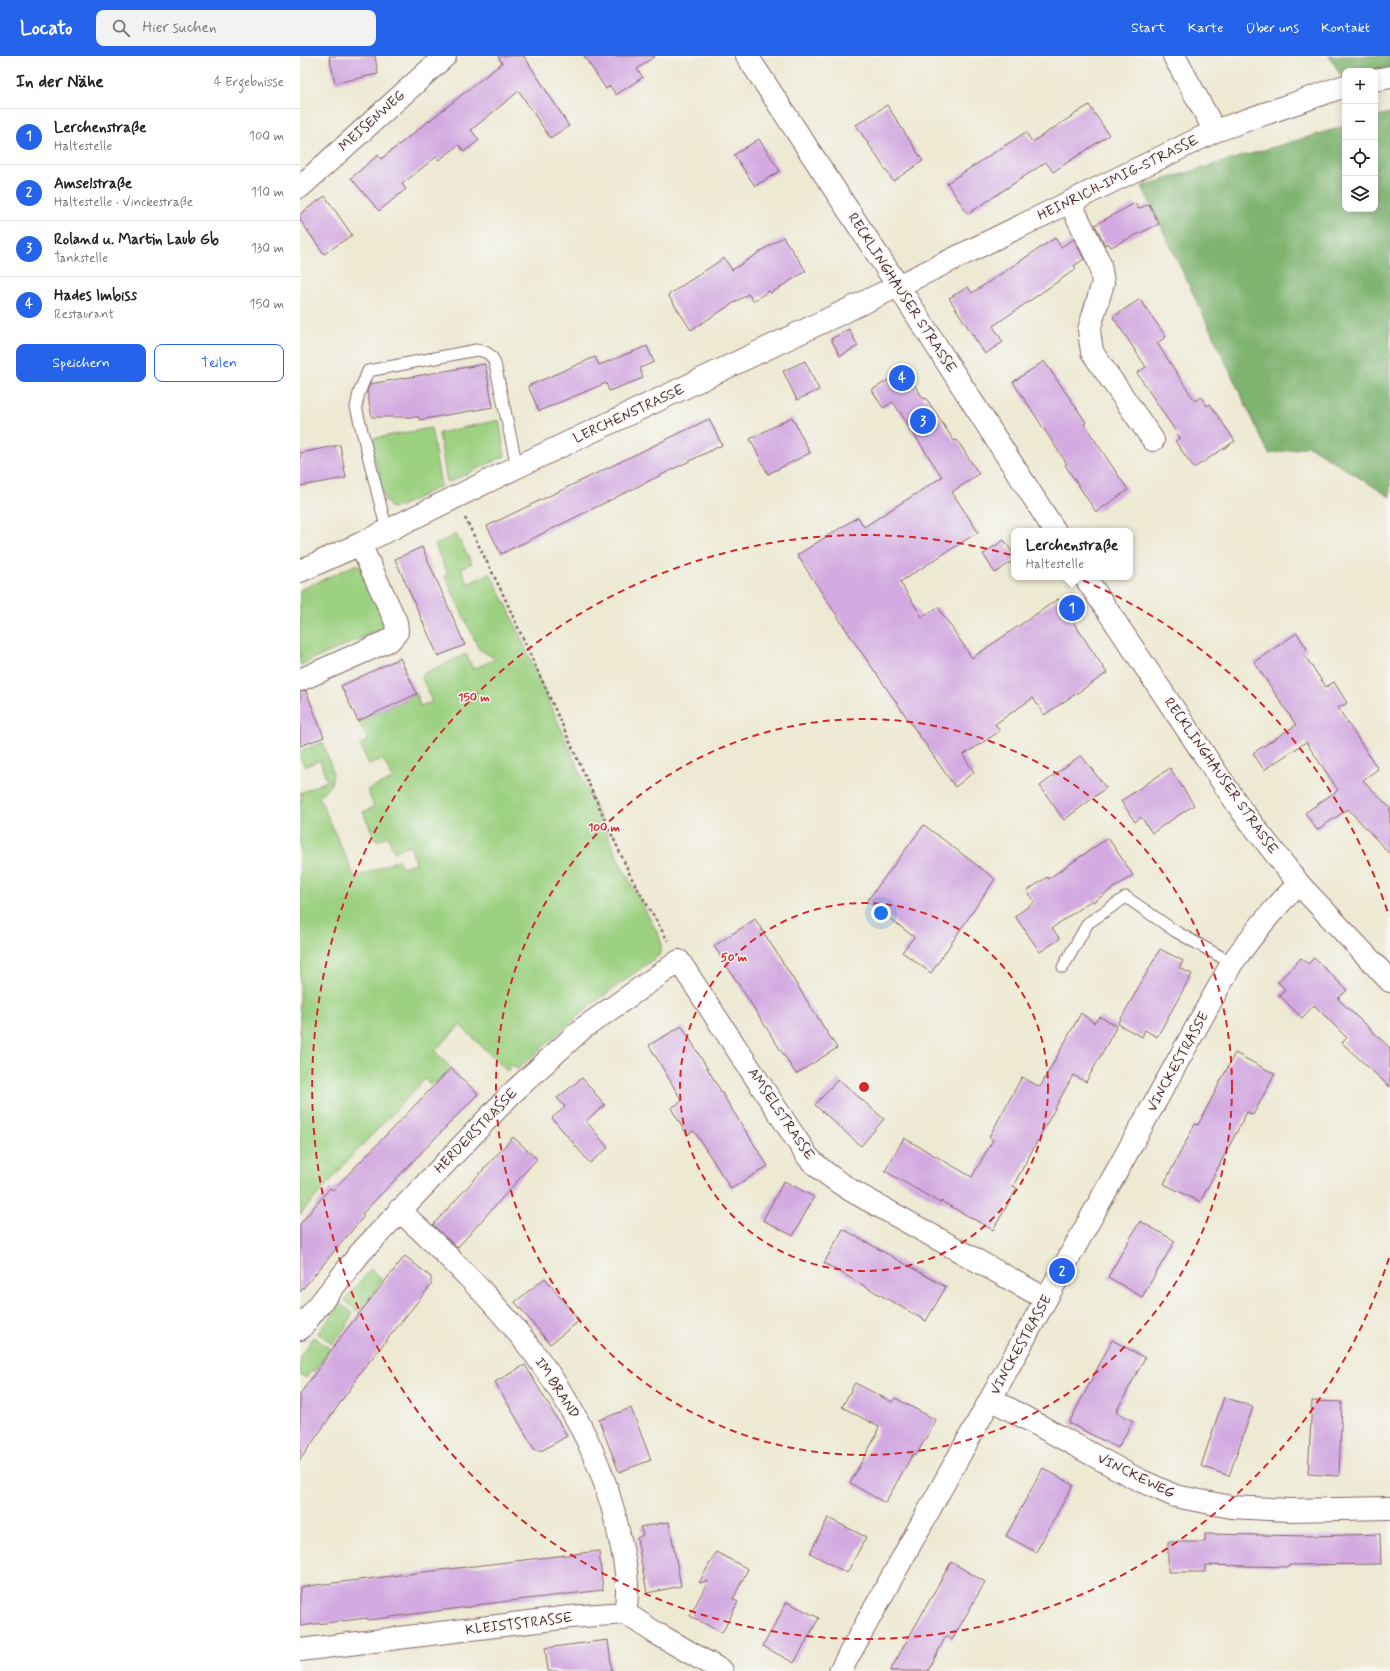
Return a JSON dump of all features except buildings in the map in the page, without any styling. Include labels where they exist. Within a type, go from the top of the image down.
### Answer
[{"type":"street","name":"MEISENWEG","points":[[300,187],[444,56]]},
{"type":"street","name":"RECKLINGHAUSER STRASSE","points":[[747,56],[898,286],[1053,528]]},
{"type":"street","points":[[1174,56],[1215,131]]},
{"type":"street","points":[[1378,79],[1390,77]]},
{"type":"street","name":"HEINRICH-IMIG-STRASSE","points":[[898,286],[1215,131],[1342,87]]},
{"type":"street","points":[[1070,202],[1100,264],[1103,283],[1089,330],[1092,352],[1153,440]]},
{"type":"street","name":"LERCHENSTRASSE","points":[[300,572],[898,286]]},
{"type":"street","points":[[300,680],[390,640],[397,632],[396,622],[360,544]]},
{"type":"street","name":"RECKLINGHAUSER STRASSE","points":[[1087,580],[1242,811],[1299,884],[1390,981]]},
{"type":"street","name":"VINCKESTRASSE","points":[[840,1671],[1232,963],[1262,922],[1281,900],[1299,884]]},
{"type":"street","name":"HERDERSTRASSE","points":[[300,1329],[361,1252],[490,1115],[549,1058],[582,1030],[679,961]]},
{"type":"street","name":"AMSELSTRASSE","points":[[679,961],[808,1157],[816,1166],[834,1180],[852,1191],[1046,1299]]},
{"type":"street","name":"IM BRAND","points":[[399,1210],[436,1244],[495,1304],[540,1360],[578,1418],[602,1471],[617,1522],[627,1579],[625,1613]]},
{"type":"street","name":"VINCKEWEG","points":[[991,1399],[1135,1478],[1175,1496],[1231,1506],[1288,1510],[1390,1508]]},
{"type":"street","points":[[625,1613],[656,1633],[722,1671]]},
{"type":"street","name":"KLEISTSTRASSE","points":[[300,1650],[570,1617],[625,1613]]},
{"type":"lane","points":[[387,531],[356,407],[359,394],[368,371],[476,350],[488,352],[493,358],[495,364],[517,467]]},
{"type":"lane","points":[[1063,967],[1088,922],[1126,898],[1175,931],[1232,963]]},
{"type":"path","points":[[455,498],[502,592],[631,877],[679,961]]},
{"type":"green space","points":[[1329,56],[1390,56],[1390,70],[1378,70],[1378,68],[1342,68],[1342,77]]},
{"type":"green space","points":[[1390,113],[1390,497],[1309,446],[1269,454],[1142,186],[1342,127],[1342,212],[1378,212],[1378,116]]},
{"type":"green space","points":[[499,420],[505,456],[447,483],[439,433]]},
{"type":"green space","points":[[431,428],[441,486],[399,507],[391,508],[385,500],[382,492],[370,439]]},
{"type":"green space","points":[[456,534],[472,563],[461,568],[468,584],[490,573],[508,608],[618,859],[659,936],[661,950],[659,955],[587,1008],[518,1069],[513,1065],[507,1071],[460,1025],[435,1051],[451,1068],[435,1084],[433,1081],[430,1084],[425,1079],[353,1155],[300,1215],[300,800],[302,799],[300,793],[327,781],[320,760],[305,767],[300,759],[300,751],[323,742],[333,773],[331,784],[319,797],[355,878],[398,860],[403,868],[416,862],[409,845],[394,852],[388,836],[376,841],[363,812],[374,807],[367,790],[393,779],[383,759],[369,765],[360,745],[368,740],[358,721],[417,694],[420,706],[432,702],[421,675],[466,654],[473,669],[496,659],[479,649],[445,576],[448,575],[435,545]]},
{"type":"green space","points":[[355,565],[359,565],[387,625],[387,630],[376,642],[371,634],[300,665],[300,590]]},
{"type":"green space","points":[[371,1269],[381,1278],[381,1282],[361,1309],[357,1311],[344,1300]]},
{"type":"green space","points":[[341,1304],[353,1313],[345,1328],[332,1344],[318,1333]]},
{"type":"green space","points":[[314,1337],[330,1349],[314,1372],[311,1371],[306,1378],[300,1374],[300,1356]]},
{"type":"place","name":"Hades Imbiss","points":[[902,378]]},
{"type":"place","name":"Roland u. Martin Laub Gb","points":[[923,421]]},
{"type":"place","name":"Lerchenstraße","points":[[1072,608]]},
{"type":"place","name":"Amselstraße","points":[[1062,1271]]}]
